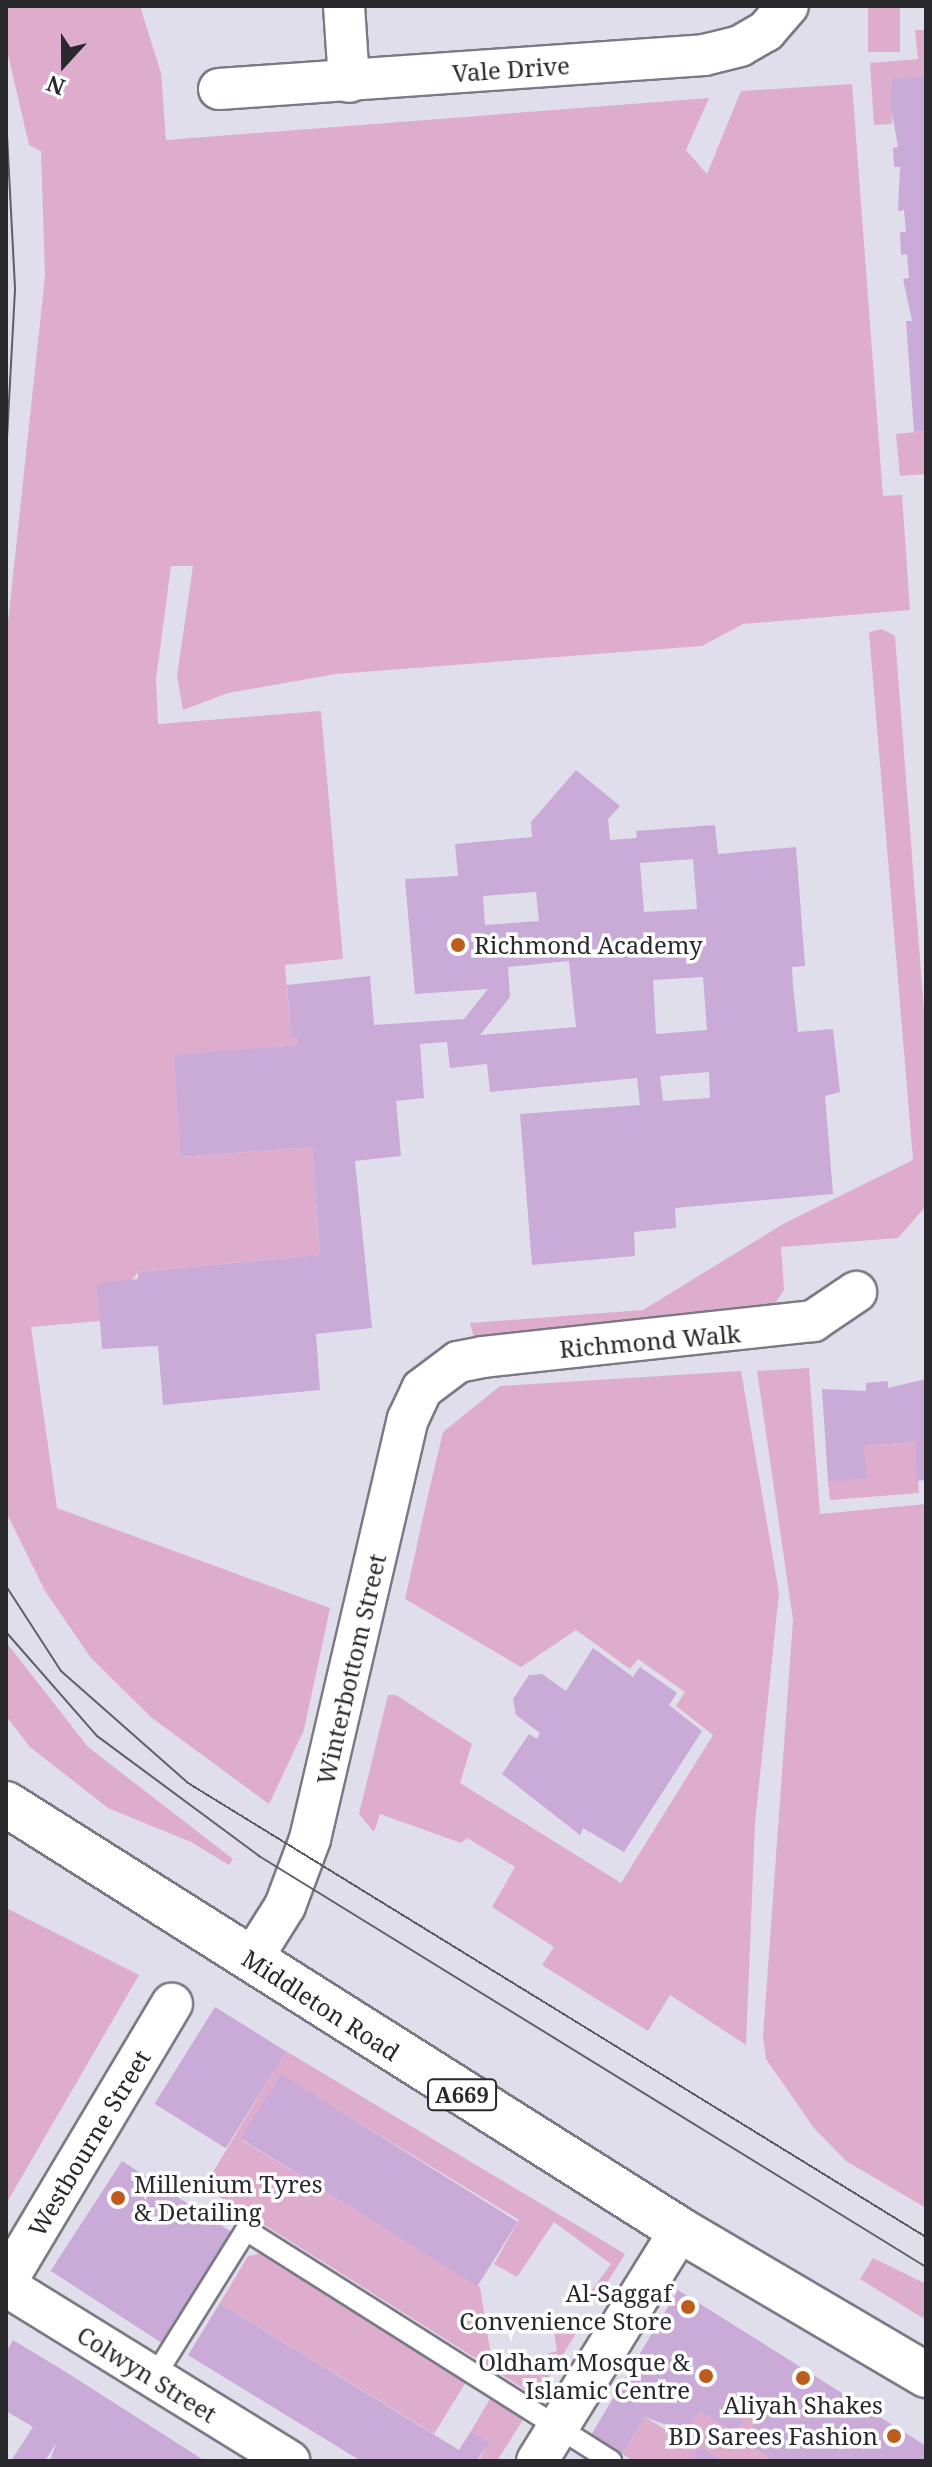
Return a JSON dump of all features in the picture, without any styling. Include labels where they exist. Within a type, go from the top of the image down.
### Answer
[{"type":"main road","name":"Middleton Road","points":[[6,1804],[680,2230],[926,2375]]},
{"type":"street","points":[[344,6],[349,82]]},
{"type":"street","name":"Vale Drive","points":[[219,89],[704,55],[753,39],[788,6]]},
{"type":"street","name":"Richmond Walk","points":[[438,1376],[458,1362],[483,1357],[774,1330],[813,1321],[856,1292]]},
{"type":"street","name":"Winterbottom Street","points":[[251,1960],[285,1906],[307,1849],[408,1419],[422,1389],[438,1376]]},
{"type":"street","name":"Westbourne Street","points":[[6,2284],[172,2004]]},
{"type":"street","points":[[547,2445],[680,2230]]},
{"type":"street","name":"Colwyn Street","points":[[6,2284],[153,2379],[289,2461]]},
{"type":"lane","points":[[153,2379],[246,2230],[547,2445],[611,2461]]},
{"type":"shaded area","points":[[6,6],[140,6],[161,73],[166,140],[709,98],[686,150],[707,174],[741,91],[852,84],[883,496],[902,495],[910,610],[743,624],[702,646],[336,674],[228,693],[183,710],[177,676],[193,566],[171,566],[156,679],[158,724],[321,711],[343,959],[285,965],[291,1037],[298,1037],[298,1045],[174,1056],[182,1157],[312,1147],[320,1255],[138,1272],[100,1321],[31,1327],[57,1508],[330,1608],[304,1730],[269,1804],[152,1718],[91,1658],[45,1591],[6,1512],[6,641],[45,276],[41,151],[29,145],[6,46]]},
{"type":"shaded area","points":[[868,6],[900,6],[900,52],[868,52]]},
{"type":"shaded area","points":[[915,30],[926,30],[926,76],[894,78],[892,124],[874,125],[870,63],[918,59]]},
{"type":"shaded area","points":[[926,431],[926,474],[900,476],[896,434]]},
{"type":"shaded area","points":[[882,629],[895,636],[926,1037],[926,1206],[898,1238],[781,1247],[784,1290],[768,1314],[474,1338],[470,1323],[643,1310],[783,1224],[913,1160],[869,632]]},
{"type":"shaded area","points":[[809,1368],[820,1514],[926,1504],[926,2208],[846,2161],[814,2128],[766,2059],[763,2036],[793,1620],[757,1371]]},
{"type":"shaded area","points":[[741,1371],[779,1593],[755,1823],[746,2045],[670,1995],[648,2031],[542,1965],[554,1947],[492,1907],[515,1867],[467,1838],[461,1843],[380,1814],[374,1832],[359,1814],[388,1695],[396,1695],[472,1744],[460,1783],[621,1883],[713,1735],[676,1706],[685,1692],[638,1659],[630,1669],[576,1630],[521,1667],[405,1599],[428,1495],[443,1432],[500,1386]]},
{"type":"shaded area","points":[[915,1442],[919,1493],[830,1500],[828,1482],[864,1446]]},
{"type":"shaded area","points":[[6,1642],[88,1747],[233,1859],[229,1865],[191,1842],[108,1808],[30,1747],[6,1716]]},
{"type":"shaded area","points":[[6,1908],[139,1975],[6,2204]]},
{"type":"shaded area","points":[[286,2051],[625,2254],[597,2299],[589,2294],[611,2264],[554,2222],[517,2277],[494,2264],[519,2220],[281,2075],[242,2140],[480,2287],[493,2368],[557,2351],[551,2314],[578,2330],[537,2397],[204,2187]]},
{"type":"shaded area","points":[[263,2253],[466,2382],[434,2434],[220,2303],[248,2256]]},
{"type":"shaded area","points":[[873,2258],[926,2284],[926,2320],[860,2279]]},
{"type":"shaded area","points":[[491,2397],[524,2418],[497,2461],[479,2461],[488,2442],[471,2431]]},
{"type":"shaded area","points":[[699,2411],[735,2433],[748,2412],[758,2418],[773,2461],[722,2461],[699,2447],[690,2461],[634,2461],[622,2454],[645,2417],[666,2430]]},
{"type":"building","points":[[926,76],[926,431],[914,432],[906,321],[912,321],[903,279],[909,278],[907,254],[901,255],[900,232],[906,232],[904,210],[898,211],[900,167],[894,167],[893,148],[898,147],[890,101],[893,78]]},
{"type":"building","points":[[576,770],[620,806],[608,819],[610,840],[637,838],[636,831],[715,825],[718,854],[796,847],[805,966],[792,967],[798,1032],[833,1029],[840,1092],[825,1096],[833,1194],[675,1208],[676,1228],[634,1232],[635,1256],[532,1265],[520,1114],[640,1105],[637,1078],[490,1092],[487,1064],[450,1068],[447,1042],[420,1044],[424,1098],[396,1101],[401,1156],[355,1161],[372,1328],[316,1334],[320,1390],[163,1405],[158,1346],[102,1349],[97,1283],[138,1279],[138,1272],[320,1255],[312,1147],[181,1157],[174,1055],[298,1045],[298,1037],[291,1037],[287,985],[370,976],[374,1025],[464,1019],[488,989],[415,994],[405,879],[458,876],[455,844],[532,837],[531,822]],"holes":[[[693,859],[697,909],[644,912],[640,863]],[[536,892],[539,921],[485,925],[483,896]],[[569,961],[576,1027],[480,1035],[510,997],[508,967]],[[703,977],[707,1030],[656,1034],[653,980]],[[709,1072],[710,1098],[663,1101],[660,1076]]]},
{"type":"building","points":[[926,1379],[926,1480],[917,1481],[915,1442],[864,1446],[867,1478],[828,1482],[822,1389],[866,1391],[866,1383],[888,1381],[888,1388]]},
{"type":"building","points":[[593,1648],[633,1677],[640,1667],[677,1693],[669,1705],[702,1731],[624,1852],[583,1828],[580,1835],[502,1774],[529,1734],[537,1739],[540,1733],[516,1715],[513,1699],[529,1675],[542,1674],[566,1691]]},
{"type":"building","points":[[215,2007],[286,2052],[226,2148],[155,2104]]},
{"type":"building","points":[[281,2074],[518,2222],[477,2286],[241,2138]]},
{"type":"building","points":[[122,2161],[234,2234],[163,2344],[51,2271]]},
{"type":"building","points":[[678,2290],[926,2446],[926,2461],[773,2461],[745,2439],[758,2418],[748,2412],[735,2433],[699,2411],[686,2432],[645,2417],[622,2454],[591,2435]]},
{"type":"building","points":[[220,2303],[459,2450],[471,2431],[489,2442],[477,2461],[361,2461],[188,2355]]},
{"type":"building","points":[[13,2340],[205,2461],[50,2461],[56,2443],[45,2461],[11,2461],[33,2427],[6,2411],[6,2352]]},
{"type":"building","points":[[699,2447],[724,2461],[690,2461]]},
{"type":"tram line","points":[[6,116],[15,290],[6,455]]},
{"type":"tram line","points":[[6,1586],[61,1671],[188,1783],[926,2237]]},
{"type":"tram line","points":[[6,1632],[97,1736],[259,1856],[926,2267]]},
{"type":"place","name":"Richmond Academy","points":[[458,945]]},
{"type":"place","name":"Millenium Tyres & Detailing","points":[[118,2198]]},
{"type":"place","name":"Al-Saggaf Convenience Store","points":[[688,2307]]},
{"type":"place","name":"Oldham Mosque & Islamic Centre","points":[[706,2376]]},
{"type":"place","name":"Aliyah Shakes","points":[[803,2378]]},
{"type":"place","name":"BD Sarees Fashion","points":[[894,2436]]}]
